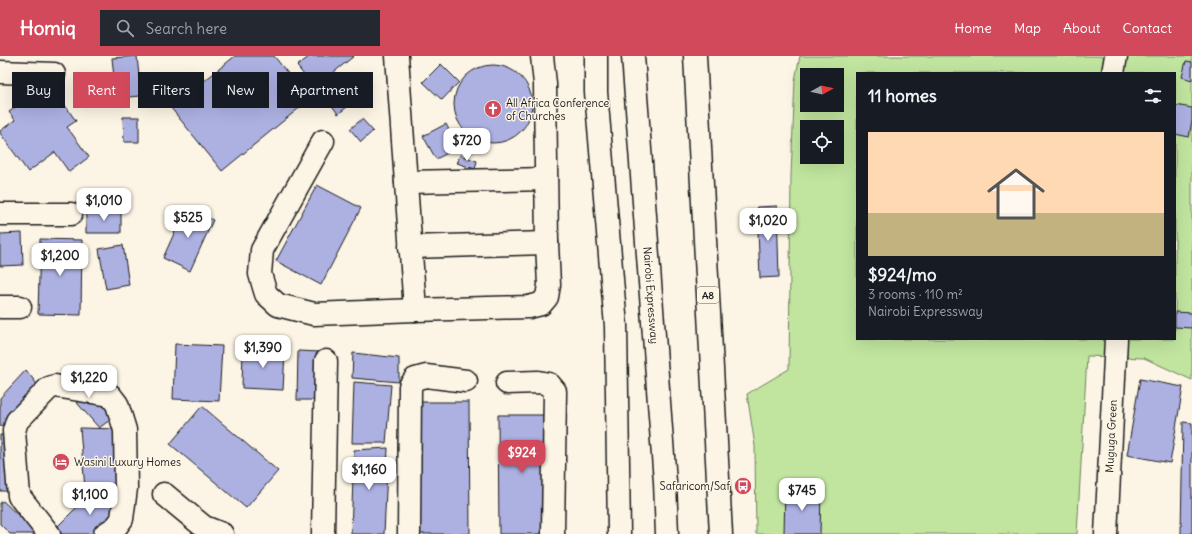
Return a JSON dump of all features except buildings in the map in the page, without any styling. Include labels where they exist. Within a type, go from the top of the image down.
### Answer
[{"type":"main road","points":[[397,56],[415,310]]},
{"type":"main road","points":[[323,141],[262,250],[260,274],[266,294],[278,305],[314,314],[529,307],[541,304],[547,297],[549,285],[545,84],[542,56]]},
{"type":"main road","points":[[596,56],[596,92],[616,326],[619,534]]},
{"type":"main road","name":"Nairobi Expressway","points":[[632,56],[665,482],[666,534]]},
{"type":"main road","name":"A8","points":[[695,56],[721,534]]},
{"type":"main road","points":[[1113,72],[1116,56]]},
{"type":"main road","points":[[0,72],[12,72]]},
{"type":"main road","points":[[406,182],[546,179]]},
{"type":"main road","points":[[0,214],[71,214]]},
{"type":"main road","points":[[410,247],[547,243]]},
{"type":"main road","name":"Muguga Green","points":[[1106,534],[1116,340]]},
{"type":"main road","points":[[323,534],[326,361]]},
{"type":"main road","points":[[409,534],[410,386],[415,379],[426,376],[466,381]]},
{"type":"main road","points":[[507,383],[538,382],[550,384],[555,390],[553,534]]},
{"type":"main road","points":[[49,534],[19,496],[14,431],[17,421],[49,388],[55,386],[110,395],[117,404],[125,430],[126,488],[122,519],[116,527],[105,534]]},
{"type":"main road","points":[[164,494],[204,526],[222,534]]},
{"type":"green space","points":[[800,56],[1192,56],[1192,380],[1144,358],[1087,356],[1077,534],[756,534],[755,446],[747,394],[789,369],[791,176],[795,80]]},
{"type":"place","name":"All Africa Conference of Churches","points":[[493,109]]},
{"type":"place","name":"Wasini Luxury Homes","points":[[61,462]]},
{"type":"place","name":"Safaricom/Saf","points":[[743,486]]}]
